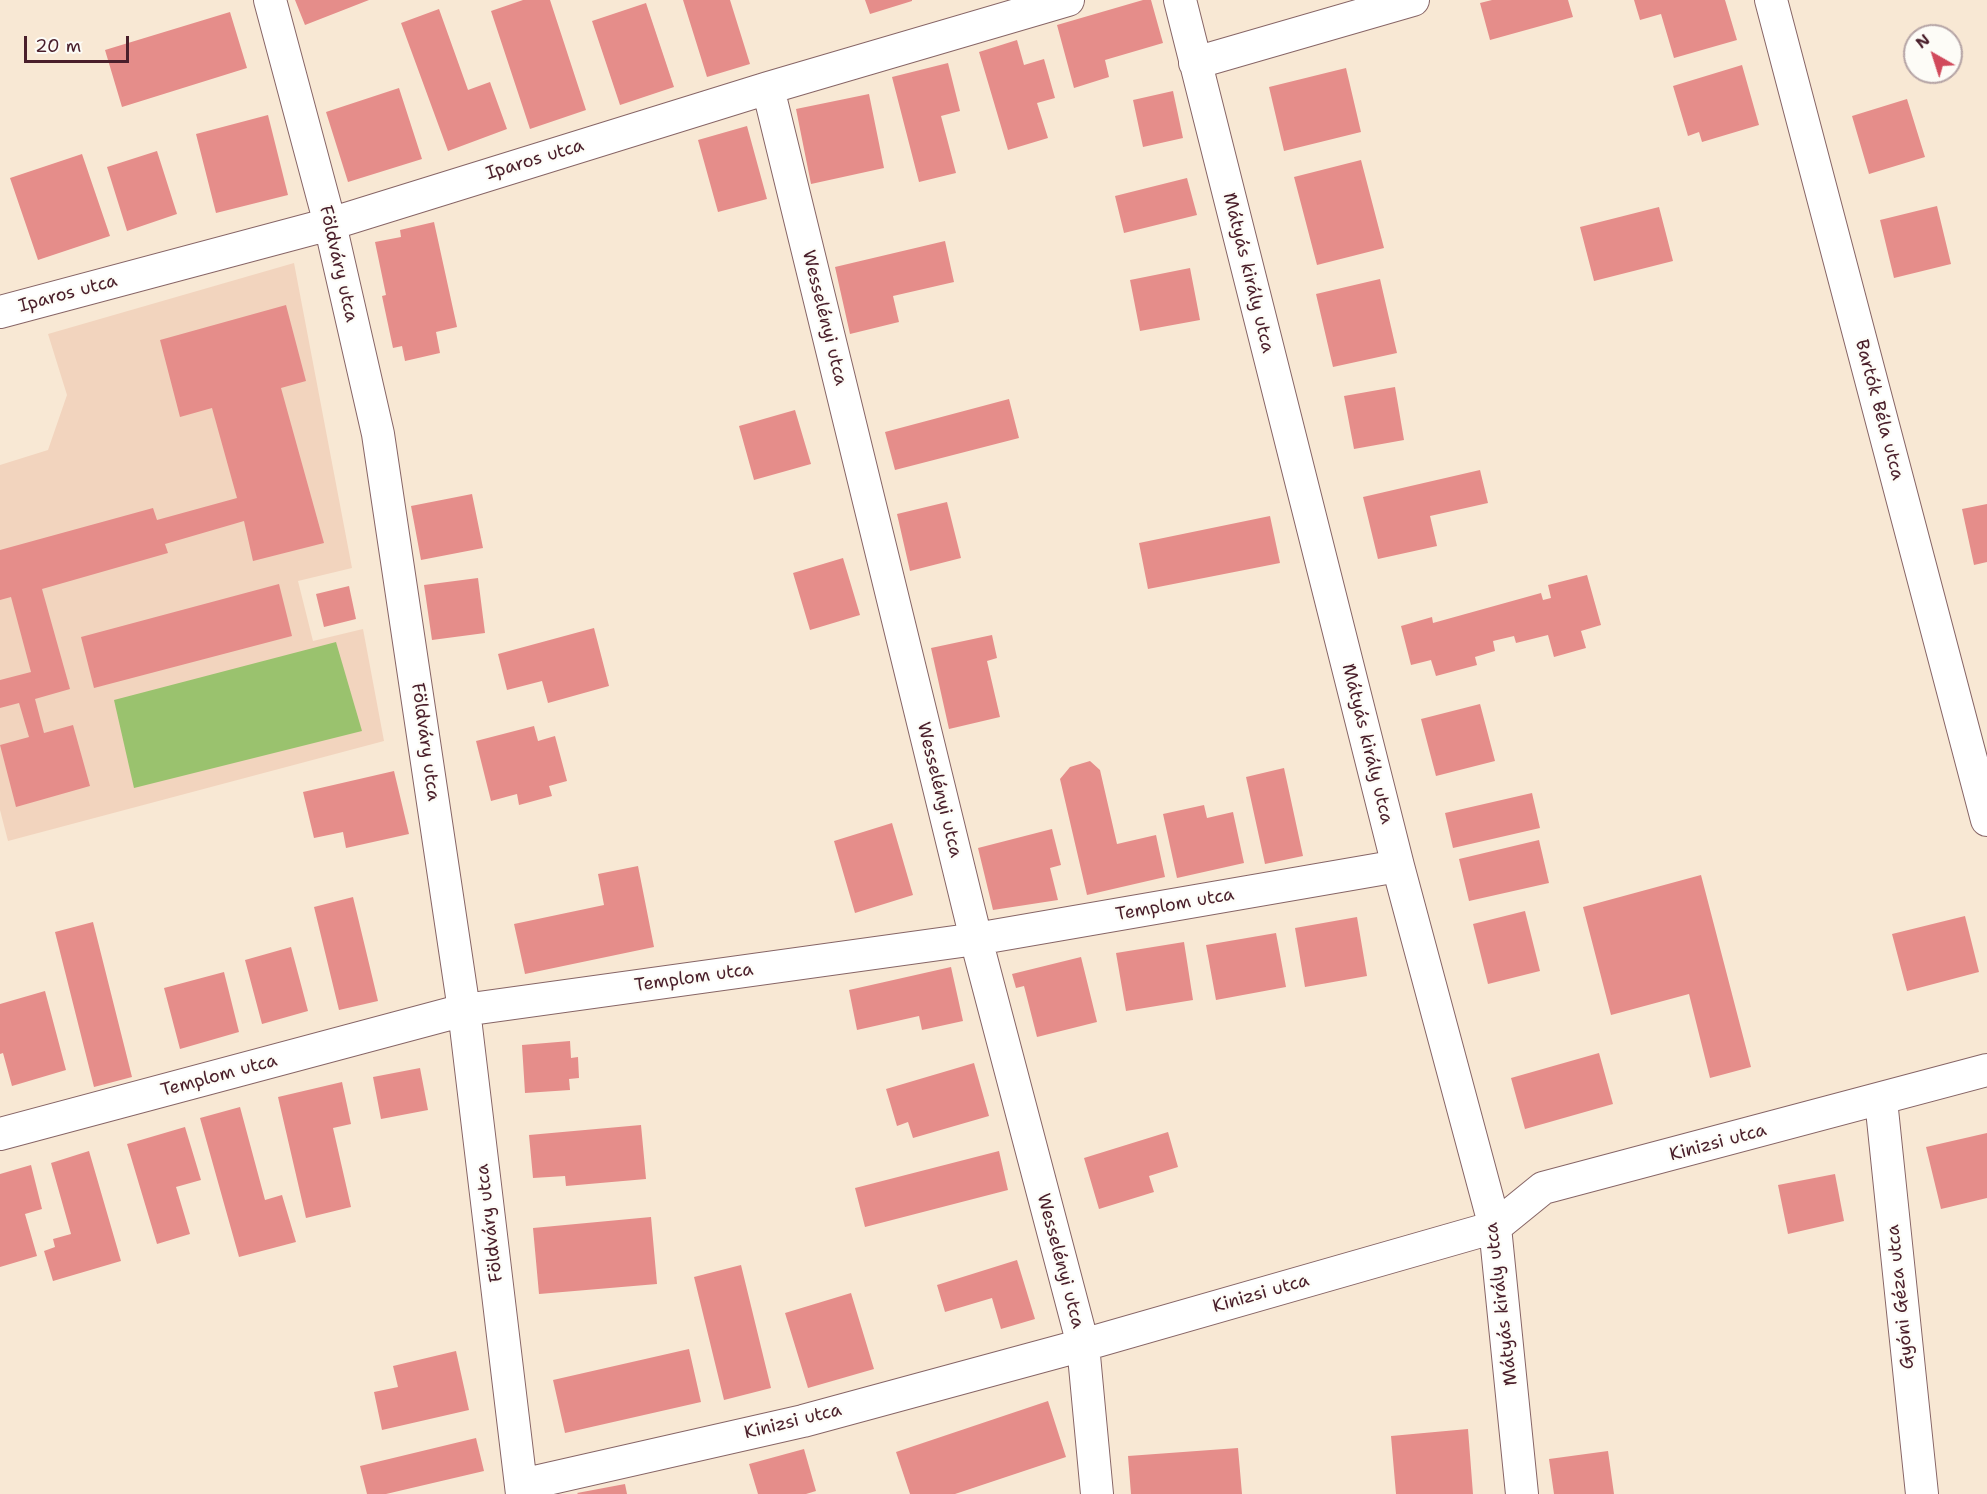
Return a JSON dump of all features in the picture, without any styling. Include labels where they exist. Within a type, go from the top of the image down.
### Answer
[{"type":"street","name":"Földváry utca","points":[[270,0],[330,224],[378,435],[464,1010],[522,1490]]},
{"type":"street","name":"Iparos utca","points":[[0,312],[330,224],[768,88],[1068,0]]},
{"type":"street","name":"Mátyás király utca","points":[[1180,0],[1398,867],[1495,1227],[1522,1494]]},
{"type":"street","points":[[1195,63],[1413,0]]},
{"type":"street","name":"Bartók Béla utca","points":[[1771,0],[1987,820]]},
{"type":"street","name":"Wesselényi utca","points":[[768,88],[976,939],[1083,1346],[1097,1494]]},
{"type":"street","name":"Templom utca","points":[[0,1134],[464,1010],[976,939],[1398,867]]},
{"type":"street","name":"Kinizsi utca","points":[[522,1490],[803,1421],[1083,1346],[1495,1227],[1543,1188],[1987,1070]]},
{"type":"street","name":"Gyóni Géza utca","points":[[1881,1100],[1922,1494]]},
{"type":"shaded area","points":[[294,263],[352,568],[298,581],[313,641],[363,629],[384,741],[8,841],[0,810],[0,465],[48,450],[67,395],[48,334]]},
{"type":"green space","points":[[336,642],[362,731],[134,788],[114,700]]},
{"type":"building","points":[[295,0],[369,0],[305,25]]},
{"type":"building","points":[[523,0],[550,0],[586,110],[530,129],[491,11]]},
{"type":"building","points":[[683,0],[730,0],[750,64],[707,77]]},
{"type":"building","points":[[865,0],[912,0],[912,1],[870,14]]},
{"type":"building","points":[[1143,0],[1151,0],[1163,43],[1105,60],[1109,77],[1074,88],[1057,25]]},
{"type":"building","points":[[1492,0],[1568,0],[1573,17],[1490,40],[1480,3]]},
{"type":"building","points":[[1634,0],[1725,0],[1737,40],[1674,58],[1661,14],[1640,20]]},
{"type":"building","points":[[646,3],[674,87],[620,105],[592,21]]},
{"type":"building","points":[[439,9],[468,90],[490,82],[507,129],[448,151],[401,23]]},
{"type":"building","points":[[230,12],[247,68],[122,107],[105,50]]},
{"type":"building","points":[[1017,40],[1024,65],[1044,59],[1055,98],[1037,103],[1048,138],[1008,150],[979,52]]},
{"type":"building","points":[[948,63],[960,111],[941,116],[956,173],[919,182],[892,77]]},
{"type":"building","points":[[1742,65],[1759,125],[1702,142],[1699,132],[1688,136],[1673,86]]},
{"type":"building","points":[[1346,68],[1361,132],[1284,151],[1269,87]]},
{"type":"building","points":[[399,88],[422,159],[348,182],[326,112]]},
{"type":"building","points":[[1173,91],[1183,138],[1143,147],[1133,100]]},
{"type":"building","points":[[869,94],[884,168],[811,184],[796,109]]},
{"type":"building","points":[[1907,99],[1925,157],[1869,174],[1852,116]]},
{"type":"building","points":[[268,115],[288,195],[216,213],[196,134]]},
{"type":"building","points":[[747,126],[767,199],[718,212],[698,140]]},
{"type":"building","points":[[157,151],[177,214],[127,231],[107,167]]},
{"type":"building","points":[[82,154],[110,236],[38,260],[10,178]]},
{"type":"building","points":[[1361,160],[1384,248],[1317,265],[1294,177]]},
{"type":"building","points":[[1187,178],[1197,215],[1124,233],[1115,196]]},
{"type":"building","points":[[1937,206],[1951,264],[1894,278],[1880,220]]},
{"type":"building","points":[[1659,207],[1673,261],[1594,281],[1580,227]]},
{"type":"building","points":[[434,222],[457,327],[436,332],[440,353],[405,361],[402,346],[393,348],[382,296],[386,295],[375,242],[401,237],[400,230]]},
{"type":"building","points":[[945,241],[954,282],[893,296],[899,322],[850,334],[835,267]]},
{"type":"building","points":[[1190,268],[1200,320],[1140,331],[1130,280]]},
{"type":"building","points":[[1380,279],[1397,353],[1333,367],[1316,294]]},
{"type":"building","points":[[286,305],[306,381],[281,388],[324,543],[253,561],[244,521],[165,544],[168,553],[42,589],[70,689],[35,699],[44,733],[73,725],[90,786],[16,807],[0,745],[29,737],[19,703],[0,708],[0,680],[31,672],[11,597],[0,600],[0,550],[153,508],[157,520],[237,498],[212,408],[180,417],[160,340]]},
{"type":"building","points":[[1395,387],[1404,440],[1354,449],[1344,396]]},
{"type":"building","points":[[1009,399],[1019,438],[895,470],[885,432]]},
{"type":"building","points":[[795,410],[811,464],[754,480],[739,426]]},
{"type":"building","points":[[1480,470],[1488,503],[1430,516],[1437,546],[1378,559],[1363,497]]},
{"type":"building","points":[[472,494],[483,548],[421,560],[411,506]]},
{"type":"building","points":[[947,502],[961,558],[910,571],[897,514]]},
{"type":"building","points":[[1987,504],[1987,562],[1974,565],[1962,509]]},
{"type":"building","points":[[1270,516],[1280,563],[1148,589],[1139,543]]},
{"type":"building","points":[[843,558],[860,615],[810,630],[793,573]]},
{"type":"building","points":[[1587,575],[1601,625],[1581,631],[1586,648],[1554,657],[1548,635],[1516,643],[1514,636],[1493,641],[1495,651],[1475,657],[1477,665],[1436,676],[1431,660],[1411,665],[1401,626],[1432,617],[1433,623],[1541,593],[1543,600],[1551,598],[1548,585]]},
{"type":"building","points":[[478,578],[485,633],[432,640],[424,585]]},
{"type":"building","points":[[279,584],[292,636],[94,688],[81,637]]},
{"type":"building","points":[[349,586],[356,619],[324,627],[316,594]]},
{"type":"building","points":[[594,628],[609,686],[548,703],[542,681],[507,690],[498,654]]},
{"type":"building","points":[[992,635],[997,658],[987,661],[1000,717],[949,729],[931,648]]},
{"type":"building","points":[[1480,704],[1495,761],[1436,776],[1421,719]]},
{"type":"building","points":[[534,726],[538,741],[555,736],[567,781],[549,786],[552,796],[519,805],[517,794],[491,801],[476,741]]},
{"type":"building","points":[[1090,761],[1100,770],[1117,844],[1156,835],[1165,877],[1087,895],[1060,779],[1070,767]]},
{"type":"building","points":[[1284,768],[1303,856],[1265,864],[1246,777]]},
{"type":"building","points":[[394,771],[409,834],[346,848],[343,832],[314,838],[303,792]]},
{"type":"building","points":[[1532,793],[1540,828],[1453,848],[1445,813]]},
{"type":"building","points":[[1204,805],[1207,818],[1233,812],[1244,863],[1177,878],[1163,814]]},
{"type":"building","points":[[892,823],[913,895],[855,913],[834,841]]},
{"type":"building","points":[[1052,829],[1061,865],[1050,868],[1058,900],[993,910],[978,848]]},
{"type":"building","points":[[1539,840],[1549,883],[1469,901],[1459,859]]},
{"type":"building","points":[[638,866],[654,947],[525,974],[514,924],[604,905],[598,874]]},
{"type":"building","points":[[1701,875],[1751,1067],[1710,1078],[1689,994],[1611,1015],[1583,907]]},
{"type":"building","points":[[353,897],[378,1001],[339,1010],[314,907]]},
{"type":"building","points":[[1525,911],[1540,971],[1488,984],[1473,924]]},
{"type":"building","points":[[1965,916],[1979,972],[1907,991],[1892,934]]},
{"type":"building","points":[[1357,917],[1367,976],[1305,987],[1295,928]]},
{"type":"building","points":[[93,922],[132,1077],[94,1087],[55,932]]},
{"type":"building","points":[[1276,933],[1286,987],[1216,1000],[1206,945]]},
{"type":"building","points":[[1184,942],[1193,1000],[1126,1011],[1116,953]]},
{"type":"building","points":[[291,947],[308,1011],[262,1024],[245,960]]},
{"type":"building","points":[[1081,957],[1097,1022],[1037,1037],[1024,986],[1016,988],[1012,974]]},
{"type":"building","points":[[951,967],[963,1021],[922,1030],[919,1016],[857,1030],[849,990]]},
{"type":"building","points":[[224,972],[239,1032],[180,1049],[164,988]]},
{"type":"building","points":[[45,991],[66,1070],[12,1086],[3,1053],[0,1054],[0,1004]]},
{"type":"building","points":[[570,1041],[571,1058],[578,1057],[579,1078],[569,1079],[570,1090],[525,1093],[522,1045]]},
{"type":"building","points":[[1599,1053],[1613,1104],[1525,1129],[1511,1078]]},
{"type":"building","points":[[974,1063],[989,1116],[913,1138],[908,1122],[897,1126],[886,1089]]},
{"type":"building","points":[[420,1068],[428,1110],[381,1119],[373,1077]]},
{"type":"building","points":[[342,1082],[351,1124],[333,1128],[351,1207],[306,1218],[278,1097]]},
{"type":"building","points":[[240,1107],[265,1200],[282,1195],[296,1242],[239,1257],[200,1118]]},
{"type":"building","points":[[641,1125],[646,1179],[566,1186],[565,1176],[533,1178],[529,1135]]},
{"type":"building","points":[[185,1127],[201,1180],[176,1187],[190,1234],[157,1244],[127,1144]]},
{"type":"building","points":[[1168,1132],[1178,1167],[1149,1176],[1154,1192],[1099,1209],[1084,1158]]},
{"type":"building","points":[[1987,1133],[1987,1198],[1941,1209],[1926,1147]]},
{"type":"building","points":[[89,1151],[121,1261],[53,1281],[44,1251],[55,1247],[53,1239],[71,1234],[51,1163]]},
{"type":"building","points":[[999,1151],[1008,1190],[865,1227],[855,1188]]},
{"type":"building","points":[[31,1165],[42,1209],[25,1214],[37,1256],[0,1267],[0,1174]]},
{"type":"building","points":[[1835,1174],[1844,1221],[1788,1234],[1778,1185]]},
{"type":"building","points":[[651,1217],[657,1284],[539,1294],[533,1228]]},
{"type":"building","points":[[1017,1260],[1035,1319],[1001,1329],[992,1298],[945,1312],[937,1285]]},
{"type":"building","points":[[741,1265],[771,1388],[724,1400],[694,1277]]},
{"type":"building","points":[[851,1293],[874,1369],[808,1388],[785,1313]]},
{"type":"building","points":[[689,1349],[701,1402],[565,1433],[553,1380]]},
{"type":"building","points":[[456,1351],[469,1410],[382,1430],[374,1392],[398,1387],[393,1366]]},
{"type":"building","points":[[1048,1401],[1066,1457],[955,1494],[910,1494],[896,1452]]},
{"type":"building","points":[[1468,1429],[1473,1494],[1396,1494],[1391,1436]]},
{"type":"building","points":[[476,1438],[484,1471],[386,1494],[367,1494],[360,1466]]},
{"type":"building","points":[[1238,1448],[1242,1494],[1131,1494],[1128,1456]]},
{"type":"building","points":[[804,1449],[816,1491],[806,1494],[758,1494],[749,1464]]},
{"type":"building","points":[[1608,1451],[1614,1494],[1554,1494],[1549,1459]]},
{"type":"building","points":[[625,1484],[627,1494],[577,1493]]}]
